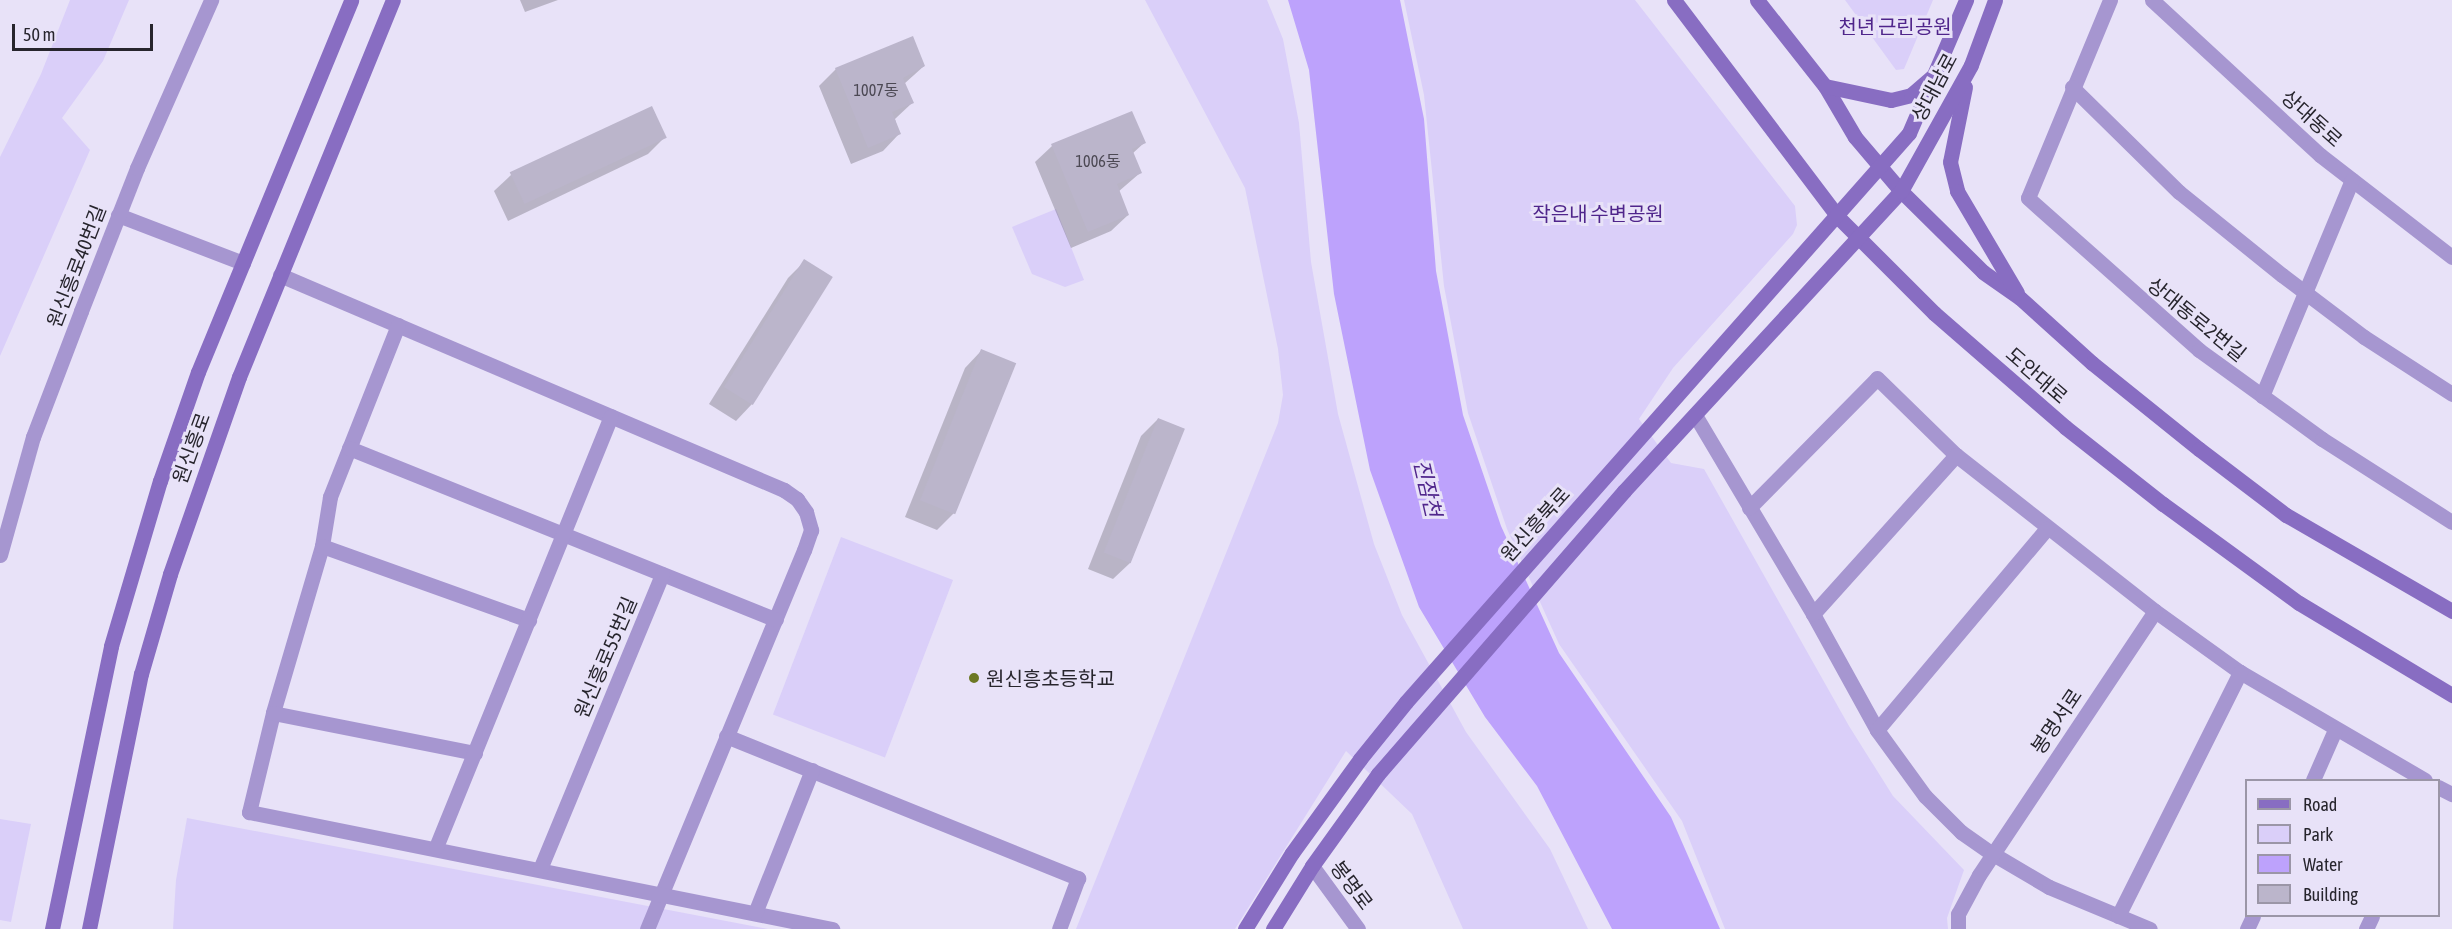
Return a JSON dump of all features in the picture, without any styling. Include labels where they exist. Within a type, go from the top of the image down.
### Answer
[{"type":"street","name":"원신흥로40번길","points":[[0,555],[33,437],[118,215],[211,0]]},
{"type":"street","name":"원신흥로","points":[[52,929],[111,646],[160,482],[243,263],[351,0]]},
{"type":"street","name":"원신흥로","points":[[89,929],[114,790],[147,651],[202,478],[280,275],[393,0]]},
{"type":"street","name":"도안대로","points":[[1674,0],[1838,217],[1934,314],[2065,427],[2154,497],[2299,603],[2452,695]]},
{"type":"street","points":[[1757,0],[1825,86],[1855,137],[1901,191],[1983,272],[2020,298],[2092,363],[2286,515],[2452,611]]},
{"type":"street","name":"상대남로","points":[[1881,168],[1909,133],[1966,0]]},
{"type":"street","name":"상대남로","points":[[1901,191],[1971,64],[1995,0]]},
{"type":"street","name":"상대동로2번길","points":[[2110,0],[2072,87],[2028,198],[2199,350],[2381,478],[2452,522]]},
{"type":"street","name":"상대동로","points":[[2152,0],[2352,180],[2452,257]]},
{"type":"street","points":[[1971,64],[1953,134],[1950,162],[1965,211],[2020,298]]},
{"type":"street","points":[[1825,86],[1891,100],[1911,95],[1935,75]]},
{"type":"street","points":[[2072,87],[2179,192],[2304,293],[2452,394]]},
{"type":"street","name":"원신흥북로","points":[[1245,929],[1292,853],[1406,702],[1881,168]]},
{"type":"street","points":[[2262,396],[2352,180]]},
{"type":"street","points":[[1273,929],[1312,866],[1378,774],[1575,547],[1859,240],[1901,191]]},
{"type":"street","points":[[118,215],[243,263]]},
{"type":"street","points":[[280,275],[784,490],[797,499],[811,530],[776,620],[726,735],[647,929]]},
{"type":"street","points":[[398,325],[330,497],[322,546],[273,712],[249,812],[436,847],[659,897],[832,929]]},
{"type":"street","points":[[1749,508],[1878,378],[1956,455],[2046,530],[2155,611],[2240,672],[2335,730],[2423,779]]},
{"type":"street","points":[[1695,415],[1813,614],[1877,730],[1925,796],[1961,832],[1993,854],[2049,887],[2150,929]]},
{"type":"street","points":[[436,847],[611,416]]},
{"type":"street","points":[[349,448],[776,620]]},
{"type":"street","points":[[1813,614],[1956,455]]},
{"type":"street","points":[[1877,730],[2046,530]]},
{"type":"street","points":[[322,546],[529,620]]},
{"type":"street","name":"원신흥로55번길","points":[[540,869],[662,574]]},
{"type":"street","name":"봉명서로","points":[[1958,929],[1958,914],[1965,898],[2155,611]]},
{"type":"street","points":[[2118,916],[2240,672]]},
{"type":"street","points":[[273,712],[475,753]]},
{"type":"street","points":[[2313,779],[2335,730]]},
{"type":"street","points":[[726,735],[1078,878],[1059,929]]},
{"type":"street","points":[[755,914],[812,770]]},
{"type":"street","name":"봉명로","points":[[1312,866],[1358,929]]},
{"type":"green space","points":[[70,0],[129,0],[103,61],[62,118],[90,150],[0,356],[0,157],[41,74]]},
{"type":"green space","points":[[1145,0],[1267,0],[1283,39],[1299,123],[1311,262],[1338,414],[1374,544],[1402,615],[1466,732],[1550,849],[1588,929],[1463,929],[1412,814],[1346,751],[1235,929],[1076,929],[1278,423],[1283,395],[1278,349],[1245,188]]},
{"type":"green space","name":"작은내 수변공원","points":[[1404,0],[1635,0],[1795,206],[1797,225],[1793,234],[1673,368],[1639,419],[1671,463],[1704,469],[1849,726],[1893,796],[1964,870],[1947,918],[1948,929],[1725,929],[1682,821],[1559,644],[1507,529],[1468,413],[1444,286],[1424,95]]},
{"type":"green space","name":"천년 근린공원","points":[[1845,0],[1933,0],[1904,69],[1896,70]]},
{"type":"green space","points":[[1056,209],[1084,280],[1065,287],[1032,274],[1012,227]]},
{"type":"green space","points":[[841,537],[953,580],[885,757],[773,714]]},
{"type":"green space","points":[[187,818],[768,929],[173,929],[176,880]]},
{"type":"green space","points":[[0,819],[31,824],[11,922],[0,920]]},
{"type":"water","name":"진잠천","points":[[1288,0],[1400,0],[1424,119],[1436,271],[1463,415],[1501,526],[1559,653],[1671,817],[1720,929],[1612,929],[1537,786],[1485,717],[1419,607],[1370,470],[1334,294],[1309,70]]},
{"type":"building","points":[[913,36],[925,66],[903,78],[914,103],[892,112],[901,134],[868,148],[835,68]]},
{"type":"building","points":[[652,106],[667,138],[525,204],[510,172]]},
{"type":"building","points":[[1132,111],[1146,143],[1132,149],[1142,173],[1117,184],[1129,215],[1088,232],[1051,144]]},
{"type":"building","points":[[804,259],[833,277],[753,405],[724,387]]},
{"type":"building","points":[[981,349],[1016,363],[955,514],[920,500]]},
{"type":"building","points":[[1158,418],[1185,429],[1131,563],[1104,552]]},
{"type":"place","name":"원신흥초등학교","points":[[974,678]]}]
